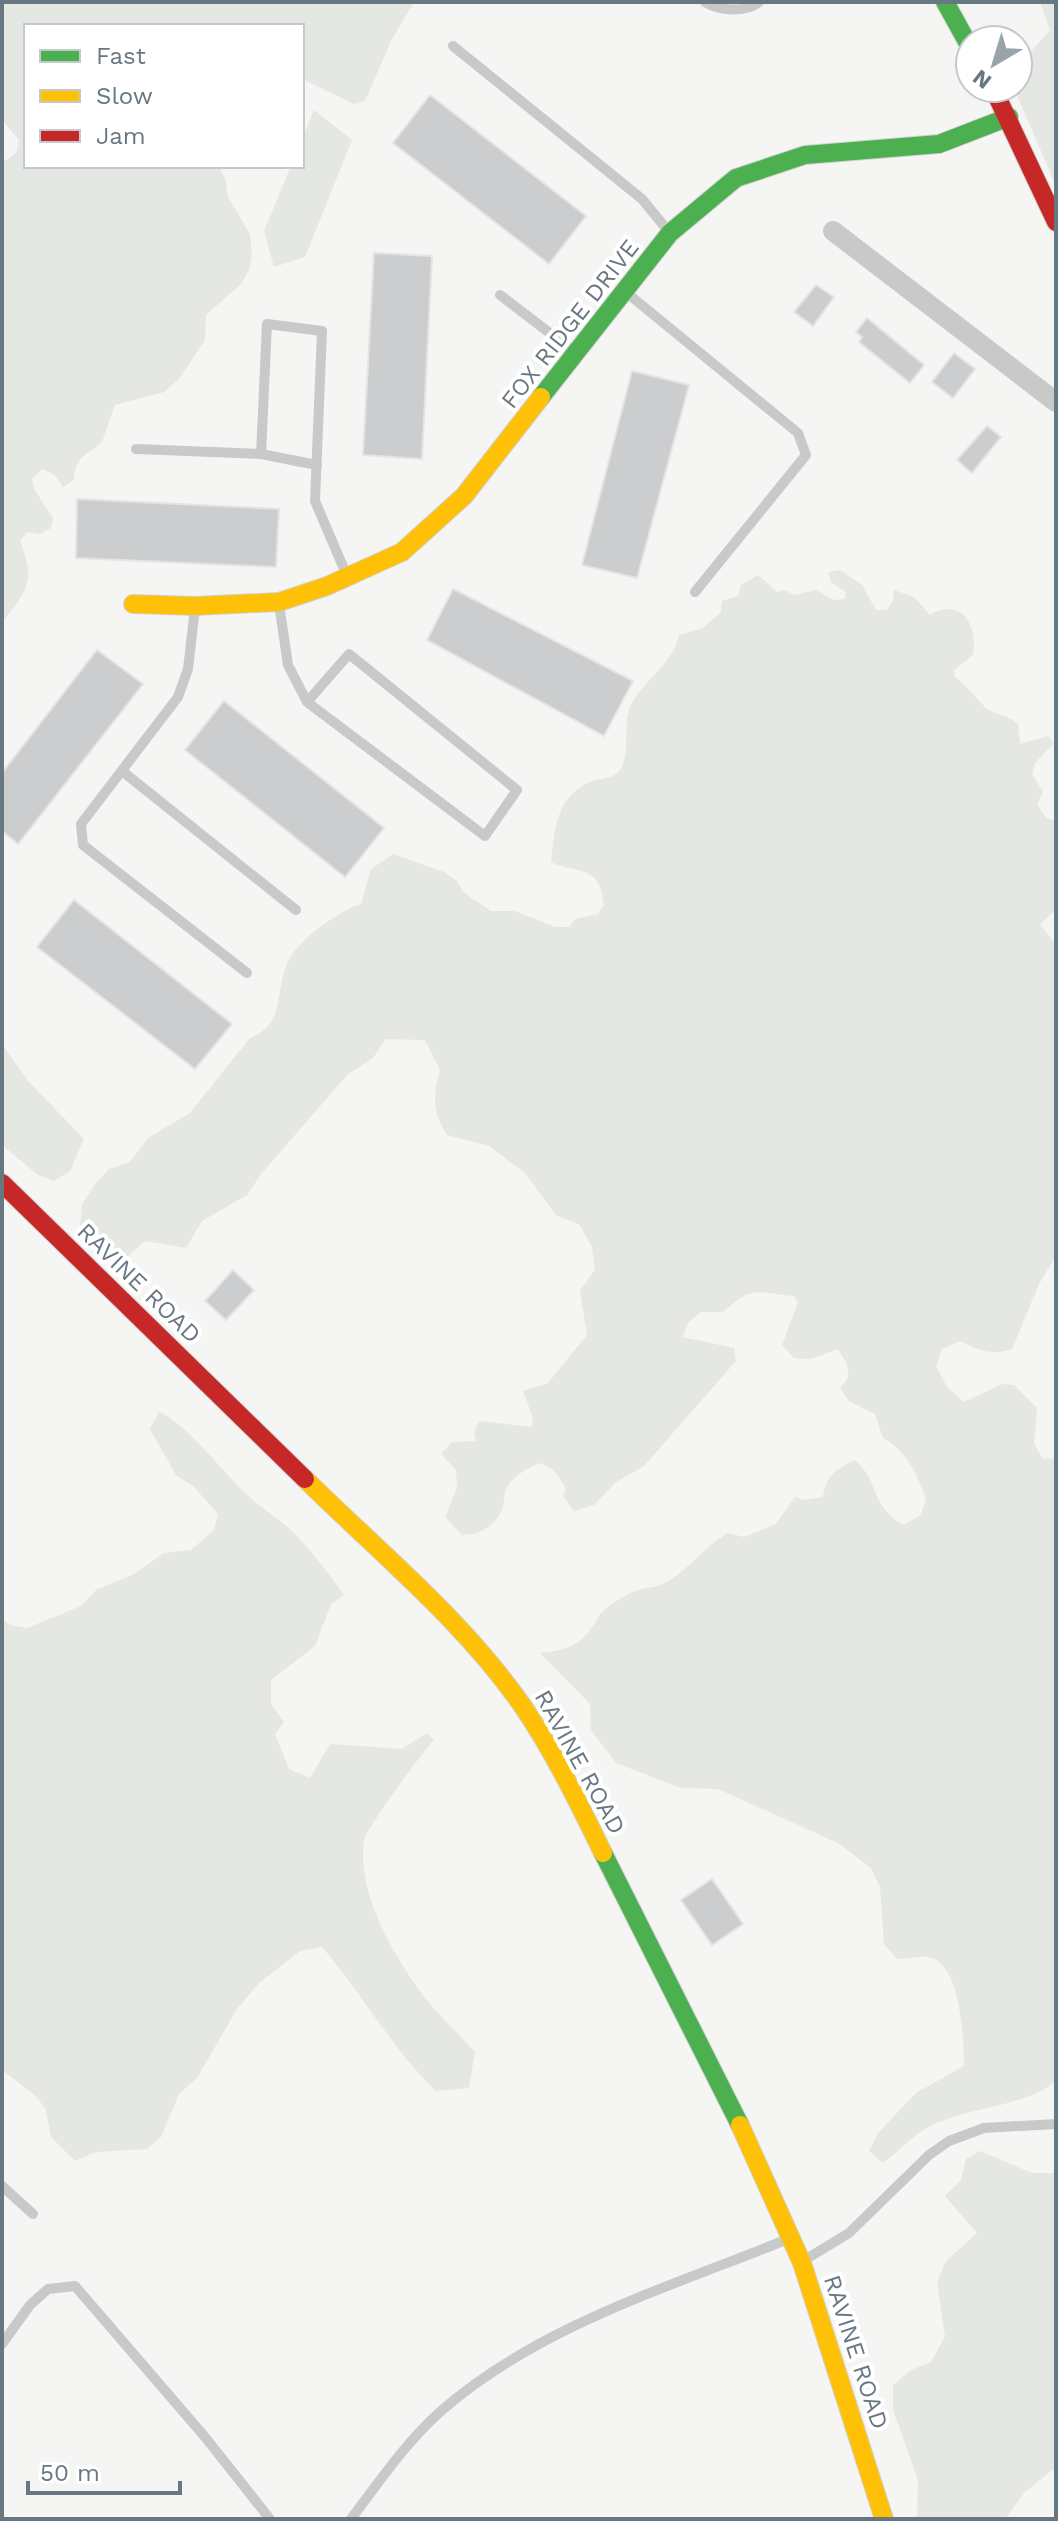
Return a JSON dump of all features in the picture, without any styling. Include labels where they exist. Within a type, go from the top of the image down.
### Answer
[{"type":"street","points":[[945,2],[957,24]]},
{"type":"street","points":[[1002,104],[1056,222]]},
{"type":"street","name":"FOX RIDGE DRIVE","points":[[133,604],[195,606],[279,602],[348,577],[402,552],[436,525],[489,466],[670,233],[736,178],[761,167],[805,155],[939,144],[1009,117]]},
{"type":"street","points":[[833,231],[1056,402]]},
{"type":"street","name":"RAVINE ROAD","points":[[2,1183],[468,1639],[506,1682],[562,1771],[752,2149],[802,2263],[884,2519]]},
{"type":"lane","points":[[705,2],[716,9],[752,7],[759,2]]},
{"type":"lane","points":[[453,46],[642,199],[670,233]]},
{"type":"lane","points":[[625,291],[798,433],[806,455],[695,592]]},
{"type":"lane","points":[[500,295],[577,353]]},
{"type":"lane","points":[[261,454],[267,324],[322,331],[315,501],[348,577]]},
{"type":"lane","points":[[136,449],[261,454],[317,465]]},
{"type":"lane","points":[[279,602],[288,665],[307,702],[485,836],[517,790],[349,654],[307,702]]},
{"type":"lane","points":[[195,606],[188,669],[178,697],[81,824],[83,845],[247,973]]},
{"type":"lane","points":[[122,771],[296,910]]},
{"type":"lane","points":[[802,2263],[849,2233],[929,2155],[949,2141],[984,2128],[1056,2124]]},
{"type":"lane","points":[[2,2186],[33,2214]]},
{"type":"lane","points":[[351,2519],[406,2447],[439,2413],[518,2354],[580,2324],[791,2238]]},
{"type":"lane","points":[[2,2344],[30,2305],[48,2289],[75,2286],[205,2437],[270,2519]]},
{"type":"shaded area","points":[[2,2],[414,2],[391,41],[365,101],[354,104],[304,80],[304,24],[24,24],[24,168],[219,168],[226,180],[227,195],[250,234],[252,254],[249,270],[241,284],[206,315],[205,340],[179,379],[164,392],[115,405],[102,442],[79,461],[74,480],[63,487],[55,475],[42,469],[32,479],[34,489],[53,518],[51,528],[40,534],[27,532],[20,541],[28,566],[27,585],[2,623],[2,163],[17,152],[19,140],[2,120]]},
{"type":"shaded area","points":[[1040,2],[1056,2],[1056,186],[1021,104],[1034,104],[1034,48],[1050,30]]},
{"type":"shaded area","points":[[314,110],[352,140],[305,257],[274,267],[264,231],[290,168],[304,168],[304,134]]},
{"type":"shaded area","points":[[840,570],[862,585],[876,610],[887,610],[893,601],[894,590],[914,597],[930,615],[941,610],[959,612],[970,625],[974,644],[973,655],[954,670],[955,677],[989,710],[1018,724],[1020,744],[1048,736],[1054,743],[1035,763],[1032,774],[1043,792],[1037,804],[1046,818],[1056,821],[1056,909],[1040,925],[1056,944],[1056,1256],[1039,1284],[1012,1349],[985,1351],[960,1341],[942,1349],[936,1366],[947,1387],[964,1402],[1002,1384],[1014,1385],[1037,1408],[1034,1444],[1043,1459],[1056,1458],[1056,2081],[1024,2098],[938,2123],[917,2135],[883,2163],[869,2151],[878,2133],[916,2093],[964,2066],[958,2004],[948,1973],[940,1962],[929,1957],[897,1959],[884,1944],[880,1887],[871,1868],[838,1843],[718,1789],[681,1788],[616,1763],[591,1730],[590,1704],[540,1653],[576,1643],[610,1605],[631,1592],[670,1580],[728,1533],[744,1537],[776,1524],[795,1497],[804,1500],[823,1497],[833,1474],[855,1460],[869,1477],[879,1501],[892,1517],[903,1525],[921,1515],[926,1499],[910,1464],[898,1449],[883,1438],[875,1414],[849,1401],[840,1388],[848,1373],[847,1364],[838,1349],[811,1359],[794,1358],[782,1345],[798,1303],[794,1296],[756,1292],[742,1297],[723,1312],[701,1312],[689,1322],[682,1337],[734,1348],[736,1361],[644,1466],[616,1482],[594,1505],[574,1511],[563,1496],[566,1489],[558,1476],[539,1463],[508,1485],[502,1509],[491,1525],[481,1531],[462,1535],[445,1517],[457,1488],[456,1470],[441,1454],[452,1442],[476,1441],[474,1432],[479,1421],[532,1427],[533,1418],[523,1391],[548,1383],[587,1335],[580,1291],[595,1269],[592,1247],[580,1225],[556,1215],[525,1173],[489,1146],[447,1135],[435,1104],[440,1070],[425,1040],[386,1039],[373,1058],[348,1074],[261,1174],[247,1195],[202,1221],[186,1248],[145,1241],[127,1257],[109,1254],[80,1227],[82,1205],[95,1184],[109,1169],[130,1162],[148,1138],[190,1113],[250,1038],[270,1024],[289,960],[301,943],[320,927],[361,904],[371,869],[393,854],[444,872],[457,881],[463,892],[491,911],[515,911],[555,927],[569,927],[575,919],[598,914],[604,905],[598,882],[593,876],[551,862],[558,817],[576,790],[591,781],[613,776],[621,769],[626,753],[629,710],[641,690],[670,656],[679,635],[703,628],[721,612],[722,601],[738,596],[741,585],[758,575],[777,592],[785,590],[794,595],[816,590],[833,600],[845,599],[846,592],[831,582],[828,572]]},
{"type":"shaded area","points":[[2,1044],[28,1081],[84,1139],[70,1171],[54,1181],[38,1175],[2,1145]]},
{"type":"shaded area","points":[[159,1412],[179,1424],[245,1493],[284,1524],[316,1558],[344,1595],[331,1604],[315,1646],[271,1680],[271,1704],[284,1722],[275,1734],[289,1769],[310,1778],[330,1744],[402,1749],[427,1733],[434,1740],[395,1790],[367,1833],[363,1861],[372,1903],[390,1944],[431,2005],[475,2052],[469,2088],[436,2091],[405,2057],[322,1947],[300,1951],[259,1983],[237,2009],[197,2078],[179,2094],[161,2137],[147,2149],[96,2152],[75,2161],[51,2137],[46,2110],[36,2096],[2,2070],[2,1619],[10,1625],[27,1628],[81,1606],[96,1590],[134,1574],[164,1553],[191,1550],[214,1530],[218,1514],[194,1487],[176,1475],[150,1429]]},
{"type":"shaded area","points":[[980,2151],[1032,2173],[1056,2173],[1056,2467],[1025,2492],[1005,2519],[917,2519],[918,2480],[893,2410],[893,2385],[911,2370],[931,2362],[945,2336],[937,2282],[946,2261],[977,2233],[945,2196],[961,2180],[966,2159]]},
{"type":"building","points":[[430,95],[586,216],[549,264],[393,143]]},
{"type":"building","points":[[374,253],[432,256],[422,459],[363,455]]},
{"type":"building","points":[[816,285],[834,297],[813,326],[794,312]]},
{"type":"building","points":[[867,318],[924,365],[910,383],[859,342],[862,337],[856,332]]},
{"type":"building","points":[[954,353],[975,369],[953,398],[932,382]]},
{"type":"building","points":[[632,371],[689,385],[637,578],[582,565]]},
{"type":"building","points":[[987,426],[1001,437],[972,473],[957,460]]},
{"type":"building","points":[[77,499],[279,509],[276,567],[76,558]]},
{"type":"building","points":[[453,589],[633,681],[604,736],[427,640]]},
{"type":"building","points":[[97,650],[143,684],[18,844],[2,831],[2,773]]},
{"type":"building","points":[[224,701],[384,828],[345,877],[185,750]]},
{"type":"building","points":[[74,900],[232,1024],[195,1069],[37,947]]},
{"type":"building","points":[[233,1270],[254,1290],[226,1320],[205,1301]]},
{"type":"building","points":[[712,1879],[743,1924],[712,1945],[681,1900]]},
{"type":"traffic: fast","points":[[945,2],[957,24]]},
{"type":"traffic: fast","points":[[541,397],[670,233],[736,178],[805,155],[939,144],[1009,117]]},
{"type":"traffic: fast","points":[[603,1853],[740,2125]]},
{"type":"traffic: slow","points":[[133,604],[195,606],[279,602],[327,586],[402,552],[464,496],[541,397]]},
{"type":"traffic: slow","points":[[305,1479],[448,1617],[501,1676],[546,1743],[603,1853]]},
{"type":"traffic: slow","points":[[740,2125],[802,2263],[884,2519]]},
{"type":"traffic: jam","points":[[1001,104],[1056,222]]},
{"type":"traffic: jam","points":[[2,1183],[305,1479]]}]
